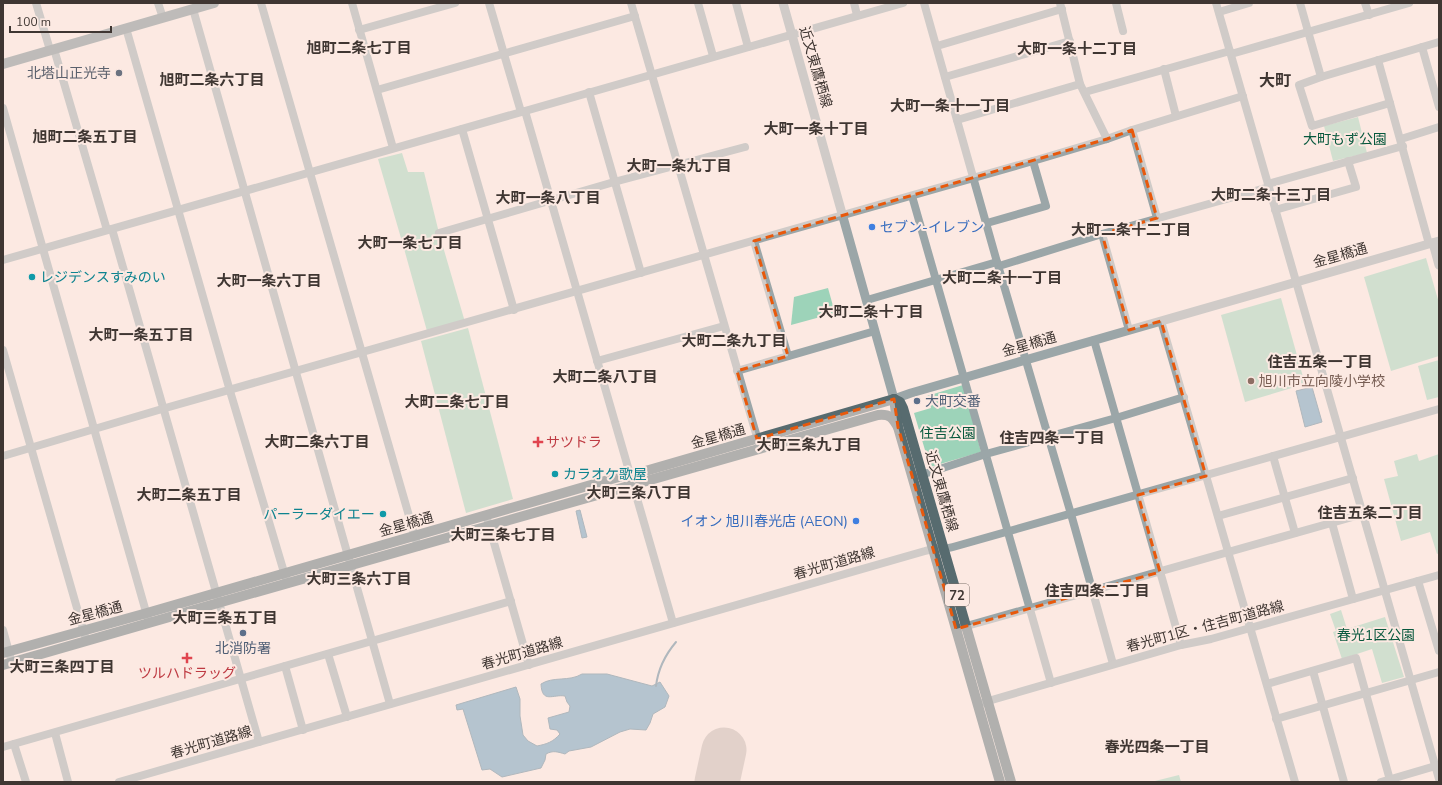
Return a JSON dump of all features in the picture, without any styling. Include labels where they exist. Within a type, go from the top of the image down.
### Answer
[{"type":"main road","points":[[3,64],[214,3]]},
{"type":"main road","points":[[878,415],[894,399]]},
{"type":"main road","name":"72","points":[[894,399],[898,427]]},
{"type":"main road","name":"金星橋通","points":[[8,664],[85,636],[416,541],[486,515],[629,474],[642,472],[894,399]]},
{"type":"main road","name":"近文東鷹栖線","points":[[894,399],[900,402],[903,408],[932,548],[961,628]]},
{"type":"main road","points":[[878,415],[886,415],[893,419],[898,427]]},
{"type":"main road","name":"金星橋通","points":[[416,541],[489,526],[760,450],[878,415]]},
{"type":"main road","name":"近文東鷹栖線","points":[[898,427],[944,550],[961,628],[982,702],[1000,782]]},
{"type":"main road","name":"金星橋通","points":[[6,652],[85,636]]},
{"type":"main road","name":"近文東鷹栖線","points":[[982,702],[1011,782]]},
{"type":"street","points":[[36,3],[109,230],[259,742]]},
{"type":"street","points":[[158,3],[163,18]]},
{"type":"street","points":[[261,3],[416,541]]},
{"type":"street","points":[[352,3],[393,148]]},
{"type":"street","points":[[359,30],[455,3]]},
{"type":"street","points":[[489,3],[503,54],[552,201],[632,485],[673,623]]},
{"type":"street","points":[[631,3],[760,450]]},
{"type":"street","points":[[698,3],[713,56]]},
{"type":"street","points":[[736,3],[748,47]]},
{"type":"street","name":"近文東鷹栖線","points":[[783,3],[894,399]]},
{"type":"street","points":[[854,3],[857,15]]},
{"type":"street","points":[[3,260],[652,75],[713,56],[903,3]]},
{"type":"street","points":[[924,3],[1113,664]]},
{"type":"street","points":[[1116,3],[1123,31]]},
{"type":"street","points":[[1216,3],[1410,680],[1437,766],[1439,779]]},
{"type":"street","points":[[1219,12],[1250,3]]},
{"type":"street","points":[[1300,3],[1321,77]]},
{"type":"street","points":[[1365,3],[1369,15]]},
{"type":"street","points":[[1085,92],[1164,69],[1308,32],[1409,3]]},
{"type":"street","points":[[936,46],[1061,6],[1080,84],[1107,139]]},
{"type":"street","points":[[193,9],[390,704]]},
{"type":"street","points":[[377,90],[635,16]]},
{"type":"street","points":[[126,28],[230,390],[286,578]]},
{"type":"street","points":[[945,77],[1070,41]]},
{"type":"street","points":[[1390,103],[1312,126],[1299,85],[1439,42]]},
{"type":"street","points":[[1422,47],[1439,107]]},
{"type":"street","points":[[1378,60],[1439,265]]},
{"type":"street","points":[[1164,69],[1176,116]]},
{"type":"street","points":[[957,120],[1080,84]]},
{"type":"street","points":[[589,92],[641,273]]},
{"type":"street","points":[[3,456],[295,371],[514,310],[842,214],[912,196],[1034,161],[1243,96]]},
{"type":"street","points":[[3,108],[148,618]]},
{"type":"street","points":[[866,300],[936,279],[998,264],[1268,186],[1348,161],[1439,127]]},
{"type":"street","points":[[462,129],[514,310]]},
{"type":"street","points":[[1132,130],[1157,218]]},
{"type":"street","points":[[439,233],[678,164],[745,147]]},
{"type":"street","points":[[987,223],[1046,206],[1034,161]]},
{"type":"street","points":[[1275,210],[1356,187],[1348,161]]},
{"type":"street","points":[[912,196],[1051,683]]},
{"type":"street","points":[[1102,234],[1129,330]]},
{"type":"street","points":[[754,240],[788,356]]},
{"type":"street","name":"金星橋通","points":[[894,399],[1433,242]]},
{"type":"street","points":[[1161,321],[1295,782]]},
{"type":"street","points":[[597,361],[724,326]]},
{"type":"street","points":[[737,371],[875,331]]},
{"type":"street","points":[[1094,340],[1181,645]]},
{"type":"street","points":[[3,350],[85,636]]},
{"type":"street","points":[[917,476],[986,454],[1116,418],[1184,397]]},
{"type":"street","points":[[932,548],[944,550],[1439,409]]},
{"type":"street","points":[[1272,456],[1295,533]]},
{"type":"street","points":[[1218,516],[1353,478]]},
{"type":"street","points":[[961,628],[1363,514]]},
{"type":"street","points":[[486,515],[529,665]]},
{"type":"street","points":[[1332,523],[1353,599]]},
{"type":"street","name":"春光町道路線","points":[[119,782],[932,548]]},
{"type":"street","name":"春光町1区・住吉町道路線","points":[[982,702],[1181,645],[1210,639],[1439,575]]},
{"type":"street","points":[[1418,581],[1439,651]]},
{"type":"street","points":[[3,748],[511,601]]},
{"type":"street","points":[[3,630],[8,664]]},
{"type":"street","points":[[328,654],[347,717]]},
{"type":"street","points":[[1267,684],[1356,658],[1390,780]]},
{"type":"street","points":[[285,666],[303,730]]},
{"type":"street","points":[[1313,671],[1344,782]]},
{"type":"street","points":[[1276,719],[1439,672]]},
{"type":"street","points":[[55,733],[68,782]]},
{"type":"street","points":[[14,744],[26,782]]},
{"type":"street","points":[[1382,782],[1437,766]]},
{"type":"highlighted area","points":[[1132,130],[1157,218],[1102,234],[1129,330],[1161,321],[1206,476],[1138,495],[1160,572],[956,629],[898,427],[894,399],[757,439],[737,371],[788,356],[754,241],[1107,139]]},
{"type":"green space","name":"大町もず公園","points":[[1358,117],[1367,153],[1333,161],[1324,126]]},
{"type":"green space","points":[[402,153],[408,172],[424,172],[439,233],[465,322],[427,331],[378,159]]},
{"type":"green space","points":[[1426,258],[1439,303],[1439,356],[1391,371],[1364,277]]},
{"type":"green space","points":[[828,288],[835,313],[791,325],[794,297]]},
{"type":"green space","points":[[1281,298],[1305,384],[1245,402],[1221,315]]},
{"type":"green space","points":[[468,328],[513,499],[466,513],[421,341]]},
{"type":"green space","points":[[1439,360],[1439,397],[1427,400],[1418,366]]},
{"type":"green space","name":"住吉公園","points":[[963,385],[981,452],[930,467],[914,413],[931,408],[927,396]]},
{"type":"green space","points":[[1417,454],[1419,461],[1439,454],[1439,553],[1437,554],[1430,532],[1401,541],[1384,479],[1398,476],[1394,461]]},
{"type":"green space","name":"春光1区公園","points":[[1341,610],[1347,629],[1385,617],[1404,677],[1382,683],[1372,649],[1342,659],[1333,632],[1336,631],[1330,614]]},
{"type":"green space","points":[[1179,775],[1181,782],[1154,782],[1155,781]]},
{"type":"water","points":[[1312,387],[1322,422],[1305,427],[1296,391]]},
{"type":"water","points":[[580,510],[587,537],[582,538],[576,511]]},
{"type":"water","points":[[582,674],[607,674],[652,686],[660,682],[669,696],[665,707],[653,714],[646,730],[630,729],[620,732],[591,747],[569,751],[565,754],[551,752],[546,754],[541,768],[502,777],[490,769],[482,770],[463,709],[457,710],[456,705],[516,687],[520,699],[520,716],[523,735],[528,741],[537,746],[552,741],[560,734],[557,730],[550,729],[548,718],[569,712],[570,706],[565,696],[549,697],[543,694],[541,684],[551,680],[572,678]]},
{"type":"waterway","points":[[656,686],[658,674],[663,662],[676,642]]},
{"type":"runway","points":[[717,782],[724,750]]},
{"type":"place","name":"北塔山正光寺","points":[[119,73]]},
{"type":"place","name":"セブン-イレブン","points":[[872,227]]},
{"type":"place","name":"レジデンスすみのい","points":[[32,277]]},
{"type":"place","name":"旭川市立向陵小学校","points":[[1251,381]]},
{"type":"place","name":"大町交番","points":[[917,401]]},
{"type":"place","name":"サツドラ","points":[[538,442]]},
{"type":"place","name":"カラオケ歌屋","points":[[555,474]]},
{"type":"place","name":"パーラーダイエー","points":[[383,514]]},
{"type":"place","name":"イオン 旭川春光店 (AEON)","points":[[856,521]]},
{"type":"place","name":"北消防署","points":[[243,633]]},
{"type":"place","name":"ツルハドラッグ","points":[[187,658]]},
{"type":"district","name":"旭町二条七丁目","points":[[359,48]]},
{"type":"district","name":"大町一条十二丁目","points":[[1077,49]]},
{"type":"district","name":"旭町二条六丁目","points":[[212,80]]},
{"type":"district","name":"大町","points":[[1275,80]]},
{"type":"district","name":"大町一条十一丁目","points":[[950,106]]},
{"type":"district","name":"大町一条十丁目","points":[[816,129]]},
{"type":"district","name":"旭町二条五丁目","points":[[85,137]]},
{"type":"district","name":"大町一条九丁目","points":[[679,166]]},
{"type":"district","name":"大町二条十三丁目","points":[[1271,195]]},
{"type":"district","name":"大町一条八丁目","points":[[548,198]]},
{"type":"district","name":"大町二条十二丁目","points":[[1131,230]]},
{"type":"district","name":"大町一条七丁目","points":[[410,243]]},
{"type":"district","name":"大町二条十一丁目","points":[[1002,278]]},
{"type":"district","name":"大町一条六丁目","points":[[269,281]]},
{"type":"district","name":"大町二条十丁目","points":[[871,312]]},
{"type":"district","name":"大町一条五丁目","points":[[141,335]]},
{"type":"district","name":"大町二条九丁目","points":[[734,341]]},
{"type":"district","name":"住吉五条一丁目","points":[[1320,362]]},
{"type":"district","name":"大町二条八丁目","points":[[605,377]]},
{"type":"district","name":"大町二条七丁目","points":[[457,402]]},
{"type":"district","name":"住吉四条一丁目","points":[[1052,438]]},
{"type":"district","name":"大町二条六丁目","points":[[317,442]]},
{"type":"district","name":"大町三条九丁目","points":[[809,445]]},
{"type":"district","name":"大町三条八丁目","points":[[639,493]]},
{"type":"district","name":"大町二条五丁目","points":[[189,495]]},
{"type":"district","name":"住吉五条二丁目","points":[[1370,513]]},
{"type":"district","name":"大町三条七丁目","points":[[503,535]]},
{"type":"district","name":"大町三条六丁目","points":[[359,579]]},
{"type":"district","name":"住吉四条二丁目","points":[[1097,591]]},
{"type":"district","name":"大町三条五丁目","points":[[225,618]]},
{"type":"district","name":"大町三条四丁目","points":[[62,667]]},
{"type":"district","name":"春光四条一丁目","points":[[1157,747]]}]
